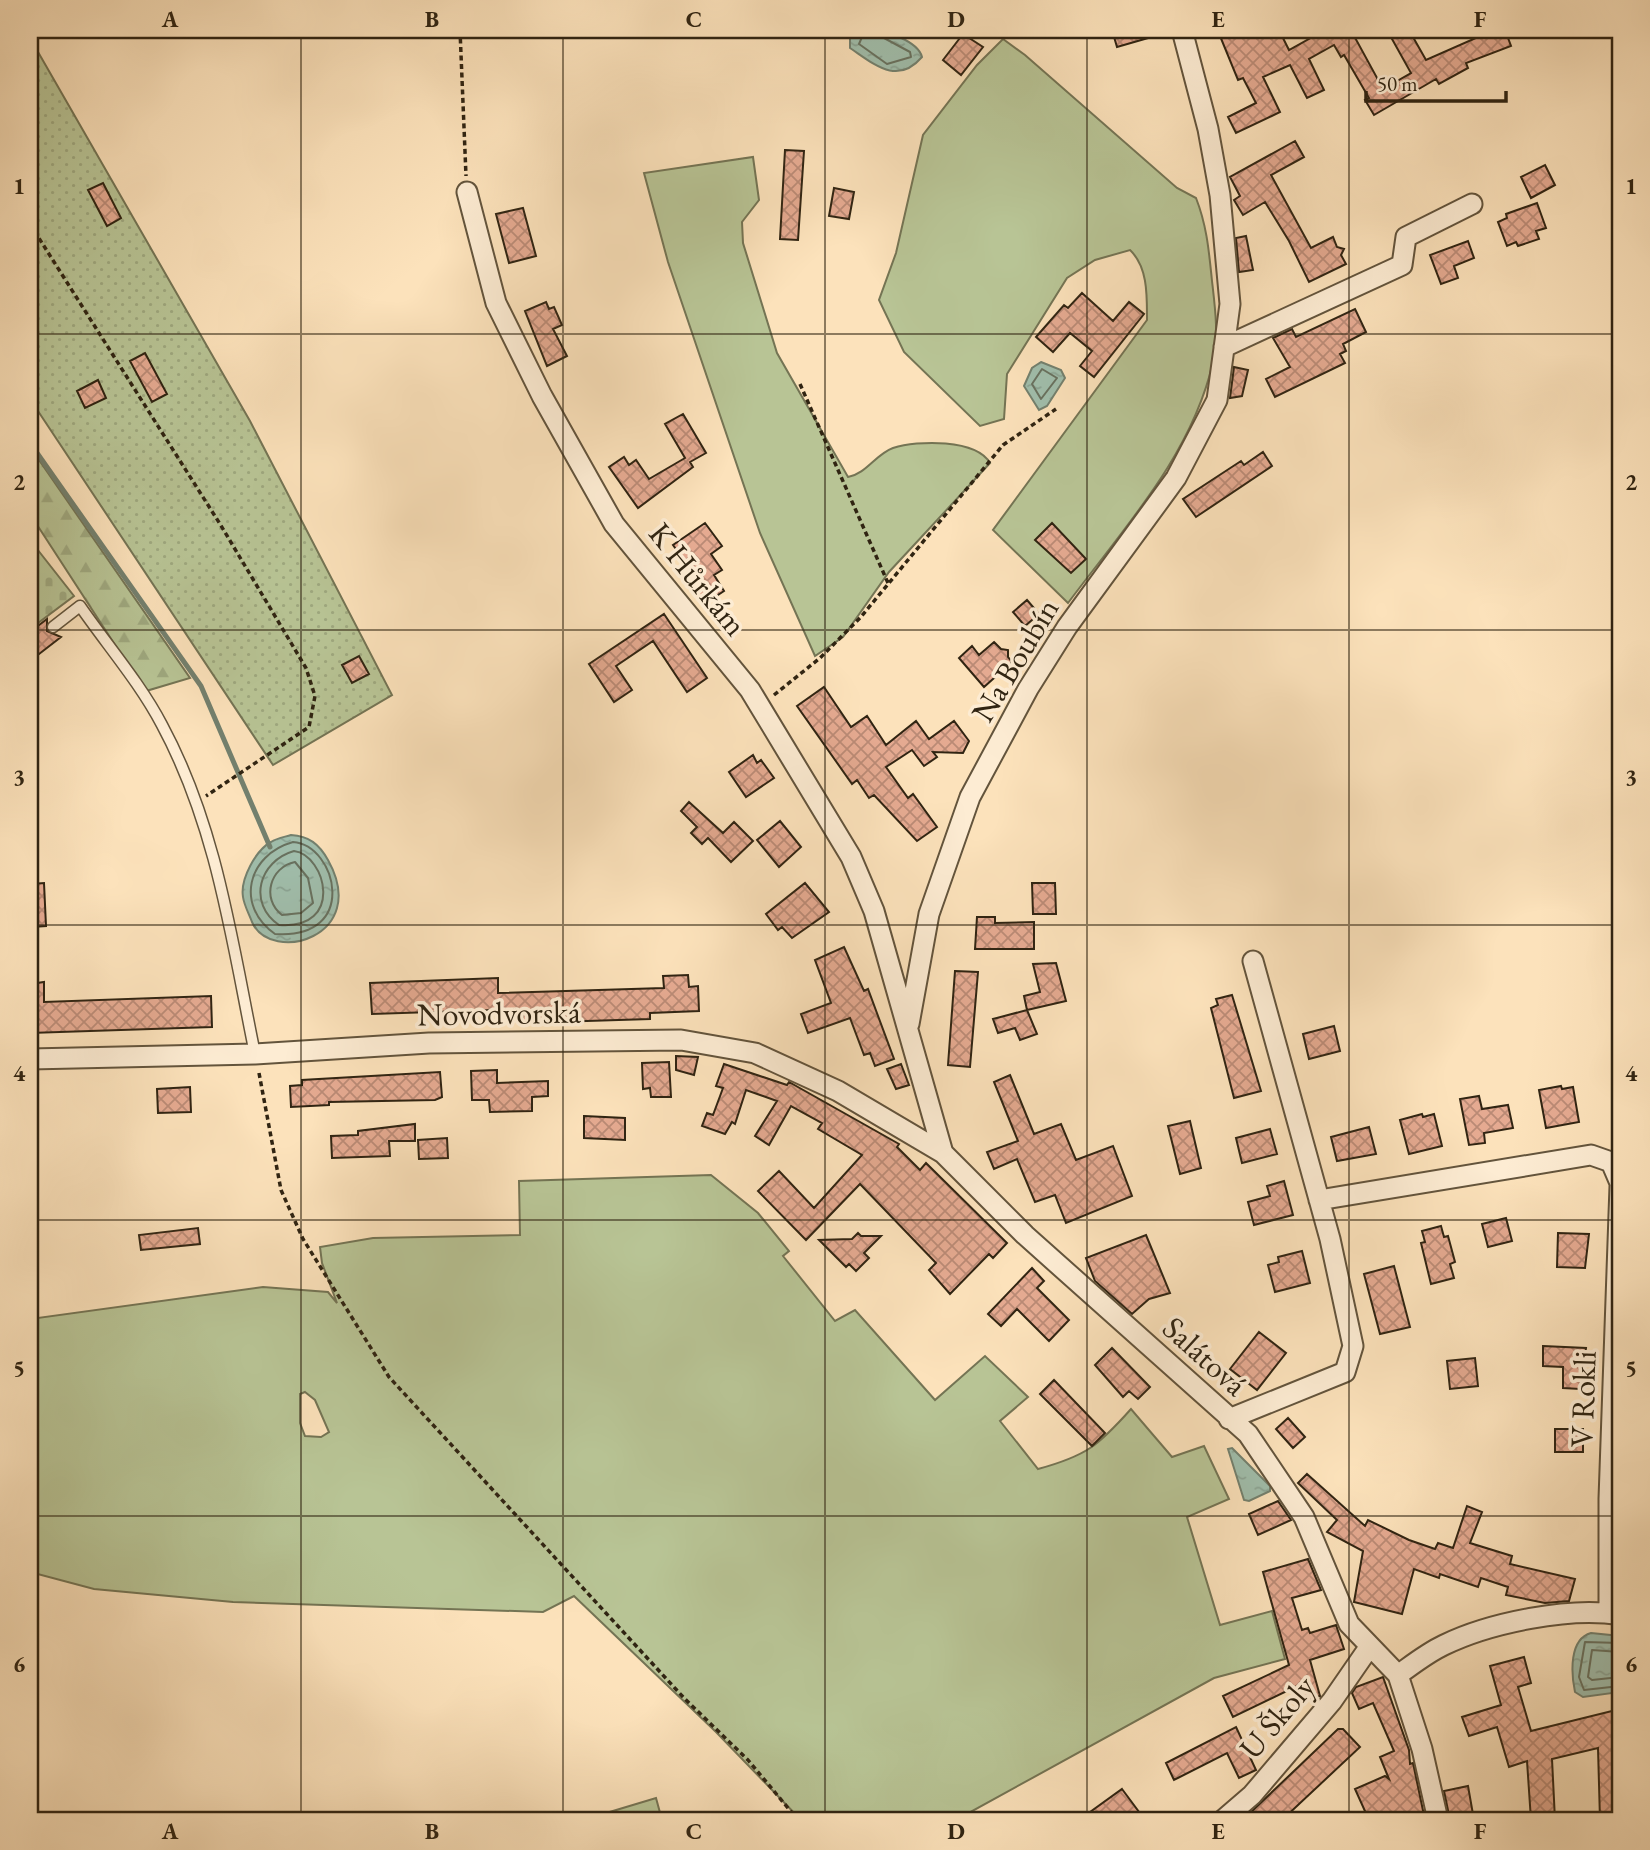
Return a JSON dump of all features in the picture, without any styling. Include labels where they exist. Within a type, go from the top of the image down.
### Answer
[{"type":"street","name":"Na Boubín","points":[[908,1029],[929,914],[971,797],[1028,689],[1066,627],[1176,478],[1217,400],[1230,304],[1220,195],[1208,129],[1182,30]]},
{"type":"street","name":"K Hůrkám","points":[[467,192],[496,303],[542,396],[614,524],[750,690],[851,857],[874,911],[943,1153]]},
{"type":"street","points":[[1224,346],[1402,265],[1406,237],[1472,204]]},
{"type":"street","points":[[1229,1419],[1345,1371],[1353,1346],[1319,1200],[1253,961]]},
{"type":"street","name":"Novodvorská","points":[[30,1059],[255,1054],[429,1043],[681,1040],[755,1053],[792,1068],[895,1123],[943,1153]]},
{"type":"street","name":"Salátová","points":[[943,1153],[1026,1235],[1248,1434],[1304,1517],[1349,1624],[1398,1675]]},
{"type":"street","name":"V Rokli","points":[[1319,1200],[1591,1155],[1616,1157],[1620,1185],[1609,1499],[1615,1614]]},
{"type":"street","points":[[1438,1820],[1422,1749],[1398,1675],[1443,1645],[1487,1628],[1548,1617],[1615,1614]]},
{"type":"street","name":"U Školy","points":[[1223,1820],[1252,1795],[1332,1701],[1370,1646]]},
{"type":"lane","points":[[53,627],[79,606],[162,724],[198,801],[210,837],[255,1054]]},
{"type":"path","points":[[460,30],[467,192]]},
{"type":"path","points":[[30,224],[220,524],[306,668],[315,696],[309,727],[198,801]]},
{"type":"path","points":[[800,384],[888,583]]},
{"type":"path","points":[[760,706],[820,658],[860,618],[1003,445],[1056,409]]},
{"type":"path","points":[[255,1054],[281,1190],[303,1239],[388,1377],[684,1698],[748,1760],[798,1820]]},
{"type":"green space","points":[[30,38],[250,421],[392,695],[273,765],[30,399]]},
{"type":"green space","points":[[1003,39],[1025,55],[1177,188],[1196,198],[1210,260],[1216,342],[1203,396],[1173,459],[1154,489],[1068,603],[993,530],[1147,320],[1145,282],[1136,257],[1130,250],[1095,260],[1067,278],[1007,374],[1004,419],[980,426],[904,352],[879,300],[896,253],[923,135],[977,65]]},
{"type":"green space","points":[[753,157],[759,200],[742,222],[743,243],[777,353],[848,477],[860,472],[887,451],[904,445],[946,443],[972,449],[990,463],[889,572],[843,637],[815,656],[760,533],[668,262],[644,173]]},
{"type":"green space","points":[[30,447],[190,678],[146,691],[143,688],[30,514]]},
{"type":"green space","points":[[30,540],[74,596],[30,629]]},
{"type":"green space","points":[[711,1175],[758,1213],[789,1251],[783,1256],[835,1321],[855,1310],[935,1400],[985,1356],[1028,1397],[1000,1421],[1038,1469],[1090,1448],[1131,1409],[1172,1457],[1204,1446],[1229,1499],[1187,1517],[1220,1625],[1272,1611],[1285,1659],[1214,1678],[956,1820],[801,1820],[716,1732],[574,1596],[543,1612],[233,1602],[94,1589],[30,1572],[30,1319],[263,1287],[328,1292],[337,1303],[322,1263],[320,1247],[373,1238],[520,1235],[519,1181]],"holes":[[[305,1392],[315,1400],[329,1432],[321,1437],[305,1436],[300,1423],[300,1394]]]},
{"type":"green space","points":[[656,1798],[662,1820],[605,1820],[603,1814]]},
{"type":"water","points":[[870,30],[892,34],[908,41],[922,57],[904,70],[895,71],[877,66],[850,48],[850,36]]},
{"type":"water","points":[[1041,362],[1061,370],[1065,378],[1047,406],[1039,410],[1024,386],[1032,368]]},
{"type":"water","points":[[291,835],[308,839],[317,845],[328,860],[338,887],[337,908],[328,925],[313,936],[296,942],[278,941],[262,935],[252,922],[243,897],[244,882],[260,851],[273,841]]},
{"type":"water","points":[[1232,1448],[1270,1486],[1270,1491],[1249,1501],[1244,1500],[1228,1449]]},
{"type":"water","points":[[1591,1633],[1620,1636],[1620,1692],[1583,1697],[1575,1692],[1575,1649],[1584,1636]]},
{"type":"building","points":[[1112,30],[1161,30],[1162,34],[1117,47]]},
{"type":"building","points":[[1234,30],[1279,30],[1289,50],[1325,30],[1360,30],[1353,34],[1383,89],[1411,73],[1387,30],[1409,30],[1426,60],[1485,34],[1483,30],[1505,30],[1511,46],[1466,63],[1468,68],[1439,84],[1436,79],[1374,115],[1365,100],[1369,98],[1344,55],[1341,57],[1334,45],[1309,59],[1324,90],[1307,98],[1290,65],[1263,77],[1280,112],[1236,133],[1228,117],[1256,103],[1243,78],[1238,80],[1220,36]]},
{"type":"building","points":[[963,34],[983,47],[961,75],[943,60]]},
{"type":"building","points":[[1295,141],[1304,157],[1271,175],[1311,248],[1333,237],[1337,247],[1344,249],[1341,255],[1346,264],[1309,282],[1289,241],[1265,202],[1243,215],[1234,200],[1240,196],[1230,177]]},
{"type":"building","points":[[785,150],[804,151],[798,240],[780,239]]},
{"type":"building","points":[[1545,165],[1555,185],[1531,198],[1521,177]]},
{"type":"building","points":[[103,183],[121,218],[107,226],[88,190]]},
{"type":"building","points":[[834,188],[854,192],[849,219],[829,216]]},
{"type":"building","points":[[1537,203],[1546,228],[1536,231],[1539,239],[1518,246],[1516,242],[1507,246],[1498,222],[1507,218],[1506,214]]},
{"type":"building","points":[[523,208],[536,256],[509,263],[496,214]]},
{"type":"building","points":[[1246,236],[1253,270],[1239,272],[1236,238]]},
{"type":"building","points":[[1468,241],[1474,258],[1454,266],[1458,278],[1441,284],[1430,255]]},
{"type":"building","points":[[1082,293],[1113,321],[1129,302],[1144,314],[1094,377],[1080,366],[1092,351],[1070,333],[1053,352],[1036,337],[1064,305],[1068,308]]},
{"type":"building","points":[[546,302],[549,309],[554,307],[562,325],[553,329],[567,356],[547,366],[525,311]]},
{"type":"building","points":[[1355,309],[1366,332],[1343,344],[1346,351],[1340,354],[1345,363],[1275,397],[1266,379],[1290,367],[1273,338],[1292,329],[1296,337]]},
{"type":"building","points":[[145,353],[167,394],[152,402],[130,361]]},
{"type":"building","points":[[1234,367],[1248,370],[1242,396],[1230,398]]},
{"type":"building","points":[[98,380],[106,398],[85,408],[77,391]]},
{"type":"building","points":[[683,414],[706,453],[690,462],[693,467],[638,508],[609,467],[624,457],[629,465],[636,460],[649,479],[685,458],[665,424]]},
{"type":"building","points":[[1263,452],[1272,466],[1196,517],[1183,499],[1241,461],[1244,465]]},
{"type":"building","points":[[705,523],[722,546],[711,554],[722,570],[714,575],[724,591],[704,604],[690,583],[697,578],[673,545]]},
{"type":"building","points":[[1052,523],[1086,559],[1071,573],[1035,540]]},
{"type":"building","points":[[1027,600],[1039,614],[1025,626],[1013,612]]},
{"type":"building","points":[[664,614],[707,678],[687,692],[653,641],[616,666],[632,690],[614,702],[589,664]]},
{"type":"building","points":[[47,619],[47,631],[61,637],[30,661],[30,632]]},
{"type":"building","points":[[994,642],[1001,649],[1008,650],[1008,657],[1012,662],[984,687],[959,658],[972,646],[979,655]]},
{"type":"building","points":[[359,656],[369,674],[352,683],[342,665]]},
{"type":"building","points":[[824,687],[851,727],[867,716],[886,745],[916,721],[929,739],[954,721],[969,741],[963,753],[933,752],[937,757],[924,766],[912,750],[886,767],[908,798],[913,794],[937,827],[917,841],[874,795],[869,798],[857,780],[852,784],[797,706]]},
{"type":"building","points":[[753,755],[757,763],[761,760],[774,778],[746,797],[729,772]]},
{"type":"building","points":[[689,802],[723,833],[734,822],[753,841],[731,862],[708,838],[702,844],[691,833],[697,827],[681,811]]},
{"type":"building","points":[[780,821],[801,847],[779,867],[757,840]]},
{"type":"building","points":[[44,883],[46,926],[32,927],[31,884]]},
{"type":"building","points":[[805,883],[829,912],[792,938],[782,927],[778,930],[766,914]]},
{"type":"building","points":[[1032,883],[1055,883],[1056,914],[1033,914]]},
{"type":"building","points":[[977,917],[995,917],[995,923],[1034,922],[1034,949],[975,949]]},
{"type":"building","points":[[844,947],[864,991],[868,989],[894,1059],[875,1066],[870,1053],[864,1055],[850,1018],[808,1033],[801,1014],[831,1003],[815,960]]},
{"type":"building","points":[[1056,963],[1066,1001],[1027,1010],[1024,996],[1040,992],[1033,964]]},
{"type":"building","points":[[955,971],[978,972],[970,1067],[948,1065]]},
{"type":"building","points":[[688,975],[689,987],[698,986],[699,1011],[650,1013],[650,1019],[523,1023],[522,1009],[372,1014],[370,983],[498,978],[498,993],[664,988],[663,976]]},
{"type":"building","points":[[44,982],[44,1002],[211,996],[212,1027],[30,1033],[30,984]]},
{"type":"building","points":[[1232,995],[1261,1091],[1234,1098],[1211,1008],[1218,1005],[1216,999]]},
{"type":"building","points":[[1027,1010],[1037,1034],[1020,1040],[1015,1028],[998,1033],[993,1019]]},
{"type":"building","points":[[1334,1026],[1340,1051],[1309,1059],[1303,1034]]},
{"type":"building","points":[[676,1056],[698,1057],[694,1075],[676,1070]]},
{"type":"building","points":[[669,1062],[671,1097],[651,1097],[650,1088],[643,1089],[642,1063]]},
{"type":"building","points":[[724,1064],[787,1085],[789,1082],[899,1144],[897,1147],[920,1170],[926,1163],[1007,1243],[993,1258],[989,1254],[950,1294],[929,1270],[936,1263],[860,1184],[806,1240],[758,1191],[779,1171],[814,1208],[862,1155],[818,1129],[822,1123],[791,1106],[769,1145],[755,1136],[777,1101],[746,1090],[735,1124],[732,1122],[725,1134],[702,1126],[707,1113],[713,1115],[723,1088],[716,1086]]},
{"type":"building","points":[[901,1064],[909,1085],[896,1089],[887,1069]]},
{"type":"building","points":[[497,1070],[497,1083],[548,1081],[548,1096],[532,1097],[532,1111],[490,1112],[489,1100],[472,1100],[471,1071]]},
{"type":"building","points":[[440,1072],[442,1097],[435,1100],[329,1102],[329,1105],[291,1107],[290,1086],[302,1085],[302,1080]]},
{"type":"building","points":[[1010,1075],[1034,1134],[1061,1124],[1076,1160],[1113,1146],[1132,1196],[1066,1223],[1055,1195],[1035,1202],[1017,1159],[994,1169],[987,1152],[1018,1141],[994,1082]]},
{"type":"building","points":[[1561,1086],[1562,1089],[1573,1087],[1579,1122],[1546,1128],[1539,1090]]},
{"type":"building","points":[[190,1087],[191,1112],[158,1113],[157,1089]]},
{"type":"building","points":[[1479,1096],[1482,1109],[1508,1105],[1513,1128],[1484,1133],[1485,1143],[1469,1145],[1460,1099]]},
{"type":"building","points":[[1422,1114],[1423,1117],[1434,1114],[1442,1146],[1409,1154],[1400,1120]]},
{"type":"building","points":[[584,1116],[625,1118],[625,1140],[584,1138]]},
{"type":"building","points":[[1190,1121],[1201,1168],[1180,1174],[1168,1126]]},
{"type":"building","points":[[415,1124],[415,1141],[389,1141],[390,1156],[332,1158],[331,1136],[358,1135],[358,1131]]},
{"type":"building","points":[[1369,1127],[1376,1154],[1337,1161],[1331,1137]]},
{"type":"building","points":[[1270,1129],[1277,1154],[1242,1163],[1236,1138]]},
{"type":"building","points":[[447,1138],[448,1158],[419,1159],[418,1140]]},
{"type":"building","points":[[1284,1181],[1293,1215],[1254,1225],[1248,1202],[1270,1196],[1267,1186]]},
{"type":"building","points":[[1506,1218],[1512,1241],[1488,1247],[1482,1224]]},
{"type":"building","points":[[1441,1226],[1444,1237],[1448,1236],[1455,1262],[1450,1264],[1454,1278],[1431,1284],[1421,1243],[1425,1242],[1422,1231]]},
{"type":"building","points":[[198,1228],[200,1244],[141,1250],[139,1235]]},
{"type":"building","points":[[858,1233],[861,1236],[881,1236],[864,1253],[869,1258],[856,1271],[849,1264],[846,1267],[819,1240],[852,1239]]},
{"type":"building","points":[[1558,1233],[1589,1234],[1585,1268],[1557,1267]]},
{"type":"building","points":[[1146,1235],[1170,1293],[1149,1299],[1132,1314],[1095,1281],[1086,1258]]},
{"type":"building","points":[[1302,1251],[1310,1283],[1275,1292],[1268,1265],[1279,1262],[1278,1257]]},
{"type":"building","points":[[1394,1266],[1410,1327],[1380,1334],[1364,1274]]},
{"type":"building","points":[[1032,1268],[1044,1281],[1037,1288],[1069,1320],[1049,1341],[1017,1309],[1001,1326],[988,1314]]},
{"type":"building","points":[[1259,1332],[1286,1353],[1257,1390],[1230,1369]]},
{"type":"building","points":[[1543,1346],[1586,1348],[1580,1389],[1563,1388],[1563,1367],[1543,1366]]},
{"type":"building","points":[[1112,1348],[1150,1387],[1138,1399],[1129,1391],[1123,1397],[1095,1365]]},
{"type":"building","points":[[1475,1358],[1478,1386],[1450,1389],[1447,1361]]},
{"type":"building","points":[[1054,1380],[1105,1433],[1092,1446],[1040,1394]]},
{"type":"building","points":[[1288,1418],[1305,1437],[1293,1448],[1276,1429]]},
{"type":"building","points":[[1555,1429],[1583,1429],[1583,1452],[1555,1452]]},
{"type":"building","points":[[1307,1474],[1365,1526],[1368,1520],[1435,1549],[1438,1543],[1453,1548],[1467,1506],[1482,1512],[1470,1543],[1512,1556],[1510,1564],[1575,1579],[1569,1601],[1545,1603],[1506,1595],[1508,1587],[1481,1578],[1478,1587],[1440,1574],[1439,1578],[1414,1569],[1402,1614],[1354,1602],[1363,1551],[1327,1532],[1337,1520],[1298,1483]]},
{"type":"building","points":[[1278,1501],[1291,1520],[1258,1535],[1249,1514]]},
{"type":"building","points":[[1308,1559],[1321,1590],[1292,1598],[1302,1630],[1308,1628],[1310,1633],[1336,1625],[1344,1649],[1310,1660],[1320,1696],[1299,1702],[1295,1687],[1233,1717],[1223,1696],[1289,1665],[1263,1572]]},
{"type":"building","points":[[1524,1657],[1531,1683],[1518,1687],[1531,1731],[1620,1709],[1620,1820],[1600,1820],[1598,1748],[1552,1759],[1555,1820],[1531,1820],[1527,1761],[1509,1767],[1497,1727],[1469,1736],[1462,1717],[1501,1705],[1490,1666]]},
{"type":"building","points":[[1383,1677],[1409,1750],[1410,1764],[1413,1763],[1425,1820],[1369,1820],[1355,1789],[1385,1776],[1389,1779],[1380,1757],[1394,1751],[1373,1703],[1359,1709],[1352,1693],[1356,1687]]},
{"type":"building","points":[[1236,1727],[1256,1770],[1239,1778],[1227,1753],[1174,1780],[1166,1763]]},
{"type":"building","points":[[1338,1729],[1343,1729],[1360,1747],[1282,1820],[1254,1820],[1249,1814]]},
{"type":"building","points":[[1468,1786],[1474,1820],[1450,1820],[1444,1791]]},
{"type":"building","points":[[1122,1789],[1145,1820],[1079,1820]]},
{"type":"waterway","points":[[30,443],[201,686],[270,847]]}]
